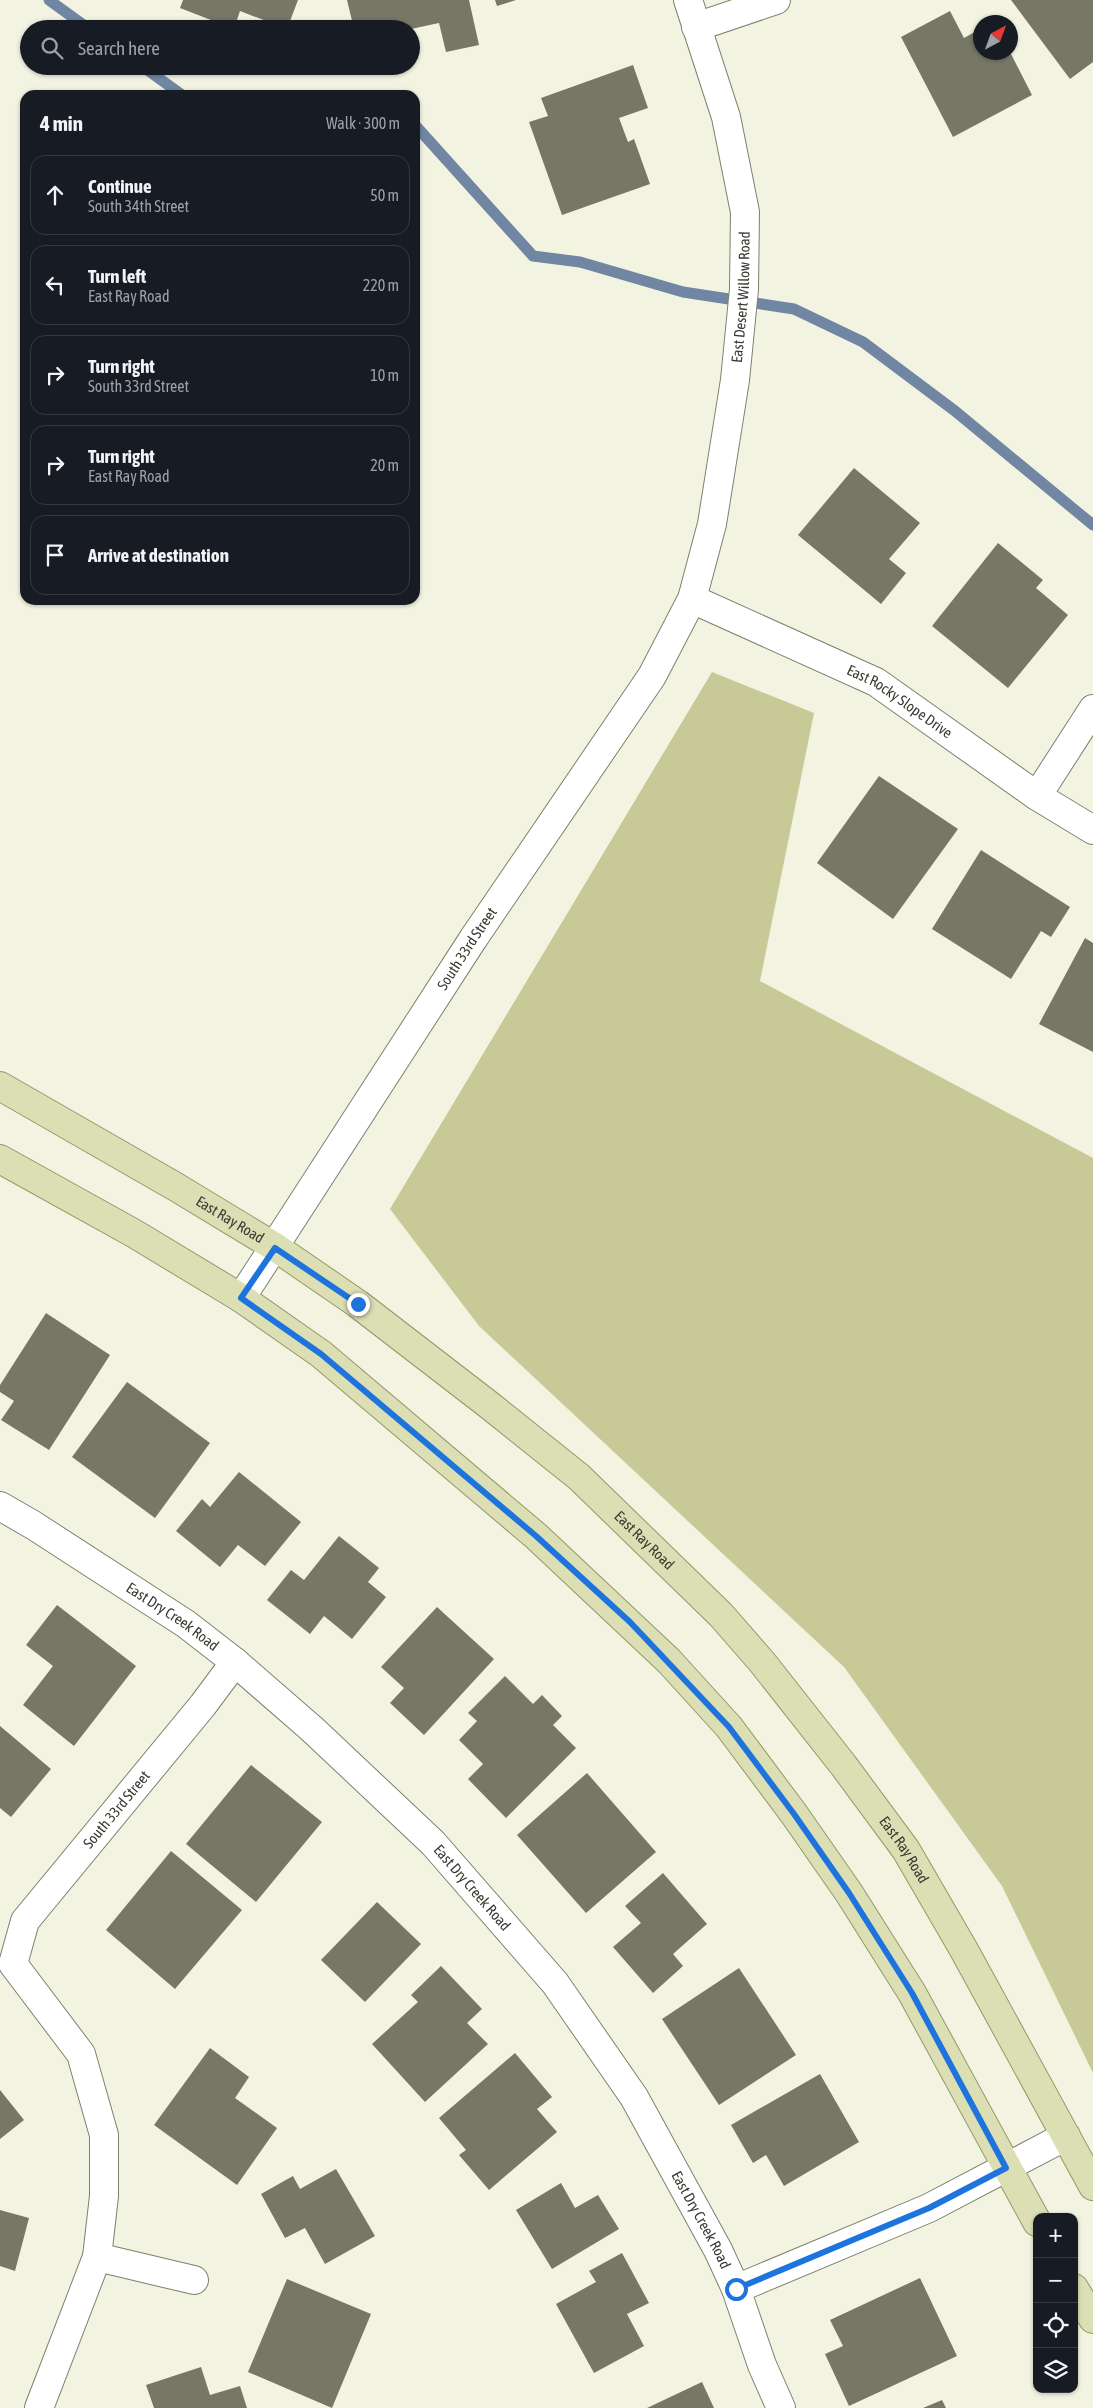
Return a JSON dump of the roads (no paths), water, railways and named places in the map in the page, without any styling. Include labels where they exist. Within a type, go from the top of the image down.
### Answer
[{"type":"main road","name":"East Ray Road","points":[[0,1086],[176,1187],[275,1248],[358,1304],[571,1471],[721,1615],[762,1662],[844,1766],[906,1850],[1093,2186]]},
{"type":"main road","points":[[0,1159],[135,1234],[241,1298],[321,1354],[536,1536],[630,1622],[729,1727],[794,1814],[849,1893],[912,1993],[1033,2215]]},
{"type":"main road","points":[[1078,2294],[1093,2318]]},
{"type":"street","name":"East Desert Willow Road","points":[[688,0],[726,117],[745,212],[744,289],[735,380],[712,524],[692,599]]},
{"type":"street","points":[[696,27],[776,0]]},
{"type":"street","name":"East Rocky Slope Drive","points":[[692,599],[876,682],[1037,796],[1093,830]]},
{"type":"street","name":"South 33rd Street","points":[[241,1298],[474,939],[652,676],[692,599]]},
{"type":"street","points":[[1037,796],[1093,709]]},
{"type":"street","name":"East Dry Creek Road","points":[[0,1506],[33,1525],[186,1624],[235,1662],[312,1729],[433,1843],[555,1983],[634,2097],[718,2250],[736,2289],[762,2365],[781,2408]]},
{"type":"street","name":"South 33rd Street","points":[[97,2257],[104,2196],[104,2134],[81,2054],[13,1964],[25,1921],[196,1713],[235,1662]]},
{"type":"street","points":[[736,2289],[929,2208],[1066,2136]]},
{"type":"street","points":[[39,2408],[97,2257],[194,2280]]},
{"type":"waterway","points":[[49,0],[77,20]]},
{"type":"waterway","points":[[154,75],[175,90]]},
{"type":"waterway","points":[[420,131],[533,256],[580,262],[683,292],[794,309],[863,342],[955,411],[1093,525]]}]
